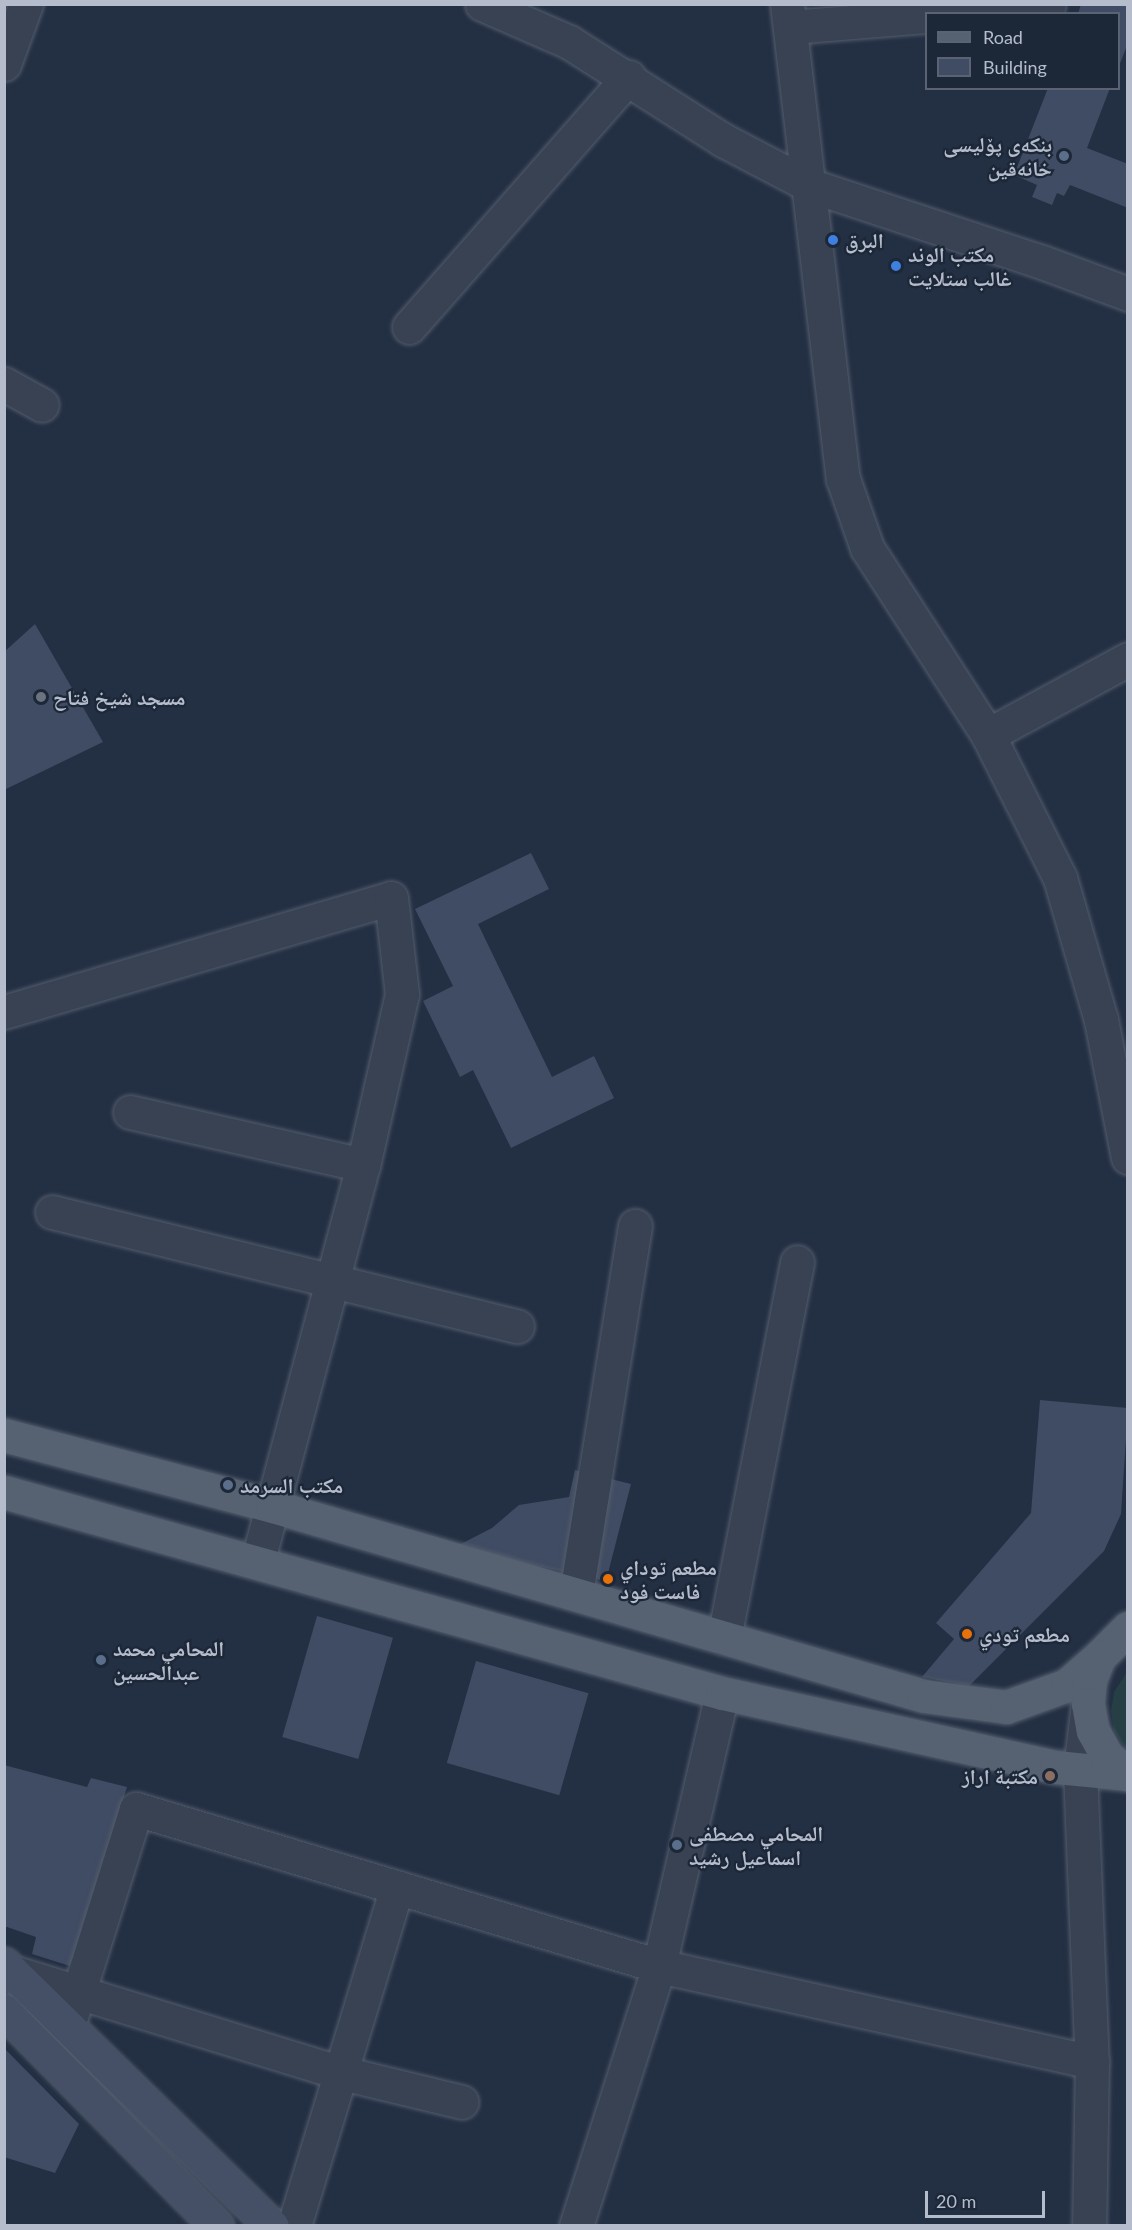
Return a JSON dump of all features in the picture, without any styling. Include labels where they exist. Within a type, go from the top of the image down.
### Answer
[{"type":"main road","points":[[4,1435],[272,1506],[924,1696],[1006,1707],[1067,1685],[1118,1635]]},
{"type":"main road","points":[[4,1492],[258,1561],[722,1693],[1056,1767],[1127,1774]]},
{"type":"main road","points":[[1118,1635],[1090,1680],[1088,1704],[1093,1731],[1107,1756],[1127,1774]]},
{"type":"main road","points":[[9,1968],[272,2226]]},
{"type":"main road","points":[[4,2011],[217,2226]]},
{"type":"street","points":[[4,64],[26,4]]},
{"type":"street","points":[[482,4],[569,42],[629,77],[723,140],[809,185],[1020,254],[1128,294]]},
{"type":"street","points":[[974,12],[1049,5]]},
{"type":"street","points":[[925,16],[789,16],[843,479],[867,548],[988,735],[1060,878],[1101,1020],[1128,1157]]},
{"type":"street","points":[[409,327],[629,77]]},
{"type":"street","points":[[4,384],[42,405]]},
{"type":"street","points":[[988,735],[1128,659]]},
{"type":"street","points":[[4,1012],[391,898],[402,994],[363,1165],[258,1561]]},
{"type":"street","points":[[130,1113],[363,1165]]},
{"type":"street","points":[[52,1212],[332,1283],[517,1326]]},
{"type":"street","points":[[576,1594],[635,1226]]},
{"type":"street","points":[[724,1638],[797,1262]]},
{"type":"street","points":[[576,2226],[659,1966],[722,1693]]},
{"type":"street","points":[[1088,1704],[1080,1769],[1092,2062],[1089,2226]]},
{"type":"street","points":[[68,2026],[136,1809],[659,1966],[1092,2062]]},
{"type":"street","points":[[294,2226],[397,1887]]},
{"type":"street","points":[[9,1968],[78,1992],[342,2073],[462,2102]]},
{"type":"green space","points":[[1127,1672],[1127,1751],[1114,1731],[1111,1711],[1114,1692]]},
{"type":"building","points":[[1081,4],[1128,4],[1128,43],[1120,63],[1120,12],[1079,12]]},
{"type":"building","name":"بنکەی پۆلیسی خانەقین","points":[[1047,90],[1109,90],[1087,148],[1128,164],[1128,208],[1070,185],[1064,196],[1057,193],[1052,205],[1032,197],[1037,185],[1014,175]]},
{"type":"building","name":"مسجد شيخ فتاح","points":[[35,624],[103,742],[4,790],[4,652]]},
{"type":"building","points":[[531,853],[549,889],[478,924],[552,1077],[594,1056],[614,1098],[511,1148],[473,1070],[460,1077],[423,1001],[453,986],[415,909]]},
{"type":"building","points":[[1040,1400],[1128,1408],[1121,1514],[1104,1551],[969,1686],[922,1677],[954,1639],[936,1623],[1031,1513]]},
{"type":"building","points":[[575,1470],[631,1484],[606,1581],[453,1548],[492,1528],[519,1505],[569,1497]]},
{"type":"building","points":[[317,1616],[393,1638],[358,1759],[282,1737]]},
{"type":"building","points":[[476,1661],[588,1693],[559,1795],[447,1763]]},
{"type":"building","points":[[4,1765],[87,1787],[91,1778],[127,1787],[70,1966],[32,1954],[36,1937],[4,1926]]},
{"type":"building","points":[[4,2048],[79,2124],[55,2173],[4,2157]]},
{"type":"place","name":"بنکەی پۆلیسی خانەقین","points":[[1064,156]]},
{"type":"place","name":"البرق","points":[[833,240]]},
{"type":"place","name":"مكتب الوند غالب ستلايت","points":[[896,266]]},
{"type":"place","name":"مسجد شيخ فتاح","points":[[41,697]]},
{"type":"place","name":"مكتب السرمد","points":[[228,1485]]},
{"type":"place","name":"مطعم توداي فاست فود","points":[[608,1579]]},
{"type":"place","name":"مطعم تودي","points":[[967,1634]]},
{"type":"place","name":"المحامي محمد عبدالحسين","points":[[101,1660]]},
{"type":"place","name":"مكتبة اراز","points":[[1050,1776]]},
{"type":"place","name":"المحامي مصطفى اسماعيل رشيد","points":[[677,1845]]}]
